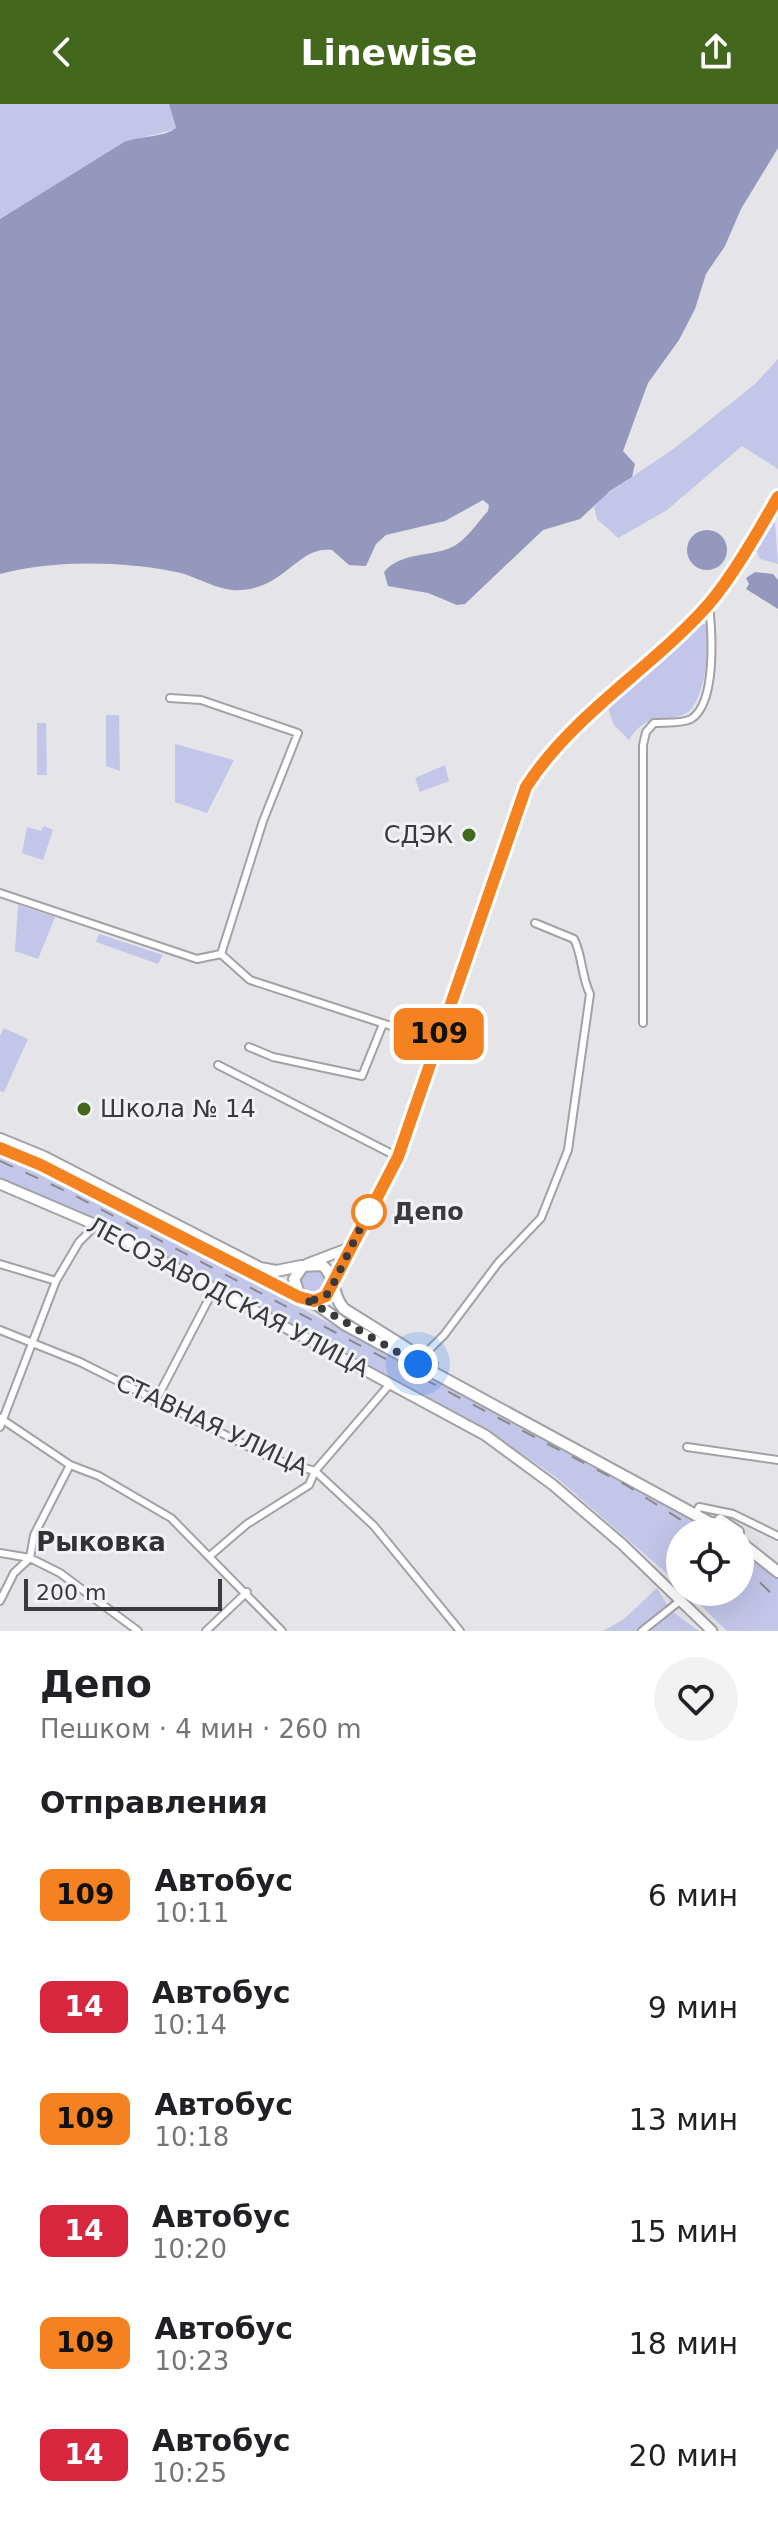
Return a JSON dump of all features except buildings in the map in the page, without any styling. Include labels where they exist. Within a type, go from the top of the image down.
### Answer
[{"type":"main road","points":[[352,1246],[342,1253],[307,1264],[294,1279],[296,1291],[305,1299],[322,1299],[332,1284],[352,1246],[398,1157],[526,787],[541,763],[570,733],[709,604],[774,510],[778,497]]},
{"type":"main road","name":"ЛЕСОЗАВОДСКАЯ УЛИЦА","points":[[0,1139],[44,1157],[264,1269],[279,1271],[307,1264]]},
{"type":"main road","name":"ЛЕСОЗАВОДСКАЯ УЛИЦА","points":[[0,1148],[41,1165],[305,1299],[418,1364],[709,1518]]},
{"type":"main road","name":"ЛЕСОЗАВОДСКАЯ УЛИЦА","points":[[0,1184],[96,1225],[485,1435],[553,1485],[666,1587]]},
{"type":"main road","points":[[307,1264],[325,1267],[332,1284]]},
{"type":"main road","name":"ЛЕСОЗАВОДСКАЯ УЛИЦА","points":[[332,1284],[336,1299],[347,1312],[421,1358],[712,1518]]},
{"type":"main road","name":"ЛЕСОЗАВОДСКАЯ УЛИЦА","points":[[754,1545],[778,1563]]},
{"type":"main road","points":[[754,1553],[778,1572]]},
{"type":"main road","name":"ЛЕСОЗАВОДСКАЯ УЛИЦА","points":[[687,1606],[712,1631]]},
{"type":"street","points":[[643,1023],[643,745],[646,732],[654,723],[689,720],[700,711],[714,647],[709,604]]},
{"type":"street","points":[[170,698],[201,700],[298,733],[263,821],[221,954]]},
{"type":"street","points":[[0,893],[197,959],[221,954]]},
{"type":"street","points":[[421,1358],[444,1335],[498,1263],[541,1218],[568,1150],[590,994],[581,977],[579,950],[574,939],[535,923]]},
{"type":"street","points":[[221,954],[250,980],[437,1041]]},
{"type":"street","points":[[249,1047],[273,1057],[362,1076],[383,1024]]},
{"type":"street","points":[[218,1065],[398,1157]]},
{"type":"street","points":[[96,1225],[79,1242],[56,1281],[1,1422],[70,1465],[99,1476],[171,1518],[211,1555],[282,1631]]},
{"type":"street","points":[[0,1264],[56,1281]]},
{"type":"street","points":[[155,1402],[215,1288]]},
{"type":"street","name":"СТАВНАЯ УЛИЦА","points":[[0,1330],[80,1362],[273,1459],[315,1471],[374,1526],[460,1631]]},
{"type":"street","points":[[211,1555],[247,1524],[309,1485],[315,1471],[390,1384]]},
{"type":"street","points":[[687,1447],[778,1460]]},
{"type":"street","points":[[0,1601],[14,1573],[30,1558],[34,1535],[70,1465]]},
{"type":"street","points":[[698,1510],[733,1514],[778,1536]]},
{"type":"street","points":[[0,1553],[30,1558],[60,1573],[138,1631]]},
{"type":"street","points":[[206,1631],[247,1592]]},
{"type":"street","points":[[642,1631],[673,1606]]},
{"type":"shaded area","points":[[0,104],[169,104],[176,129],[124,142],[0,219]]},
{"type":"shaded area","points":[[169,104],[778,104],[778,148],[741,209],[725,246],[706,274],[695,309],[679,340],[648,383],[623,451],[635,464],[632,477],[610,491],[580,519],[543,530],[465,604],[457,605],[428,593],[388,586],[384,572],[399,561],[456,545],[488,511],[489,505],[483,500],[445,521],[386,535],[376,544],[366,566],[349,565],[332,550],[320,550],[256,588],[224,589],[176,572],[111,564],[42,566],[0,574],[0,219],[124,142],[176,128]]},
{"type":"shaded area","points":[[778,359],[778,469],[742,446],[667,510],[618,538],[597,519],[594,507],[604,496],[676,447],[755,384]]},
{"type":"shaded area","points":[[775,522],[778,564],[760,559],[756,549]]},
{"type":"shaded area","points":[[707,530],[721,536],[727,550],[721,564],[707,570],[693,564],[687,550],[693,536]]},
{"type":"shaded area","points":[[755,572],[773,574],[778,580],[778,609],[746,589],[749,584],[746,578]]},
{"type":"shaded area","points":[[700,624],[705,624],[707,632],[707,658],[702,686],[692,709],[677,717],[648,722],[635,731],[629,740],[614,725],[608,708]]},
{"type":"shaded area","points":[[106,715],[119,715],[120,771],[106,766]]},
{"type":"shaded area","points":[[37,723],[46,723],[47,775],[37,775]]},
{"type":"shaded area","points":[[175,744],[234,760],[207,813],[175,802]]},
{"type":"shaded area","points":[[445,765],[449,781],[420,792],[415,778]]},
{"type":"shaded area","points":[[44,826],[53,830],[43,860],[22,853],[27,827],[41,831]]},
{"type":"shaded area","points":[[18,905],[55,917],[38,959],[15,951]]},
{"type":"shaded area","points":[[99,934],[163,955],[158,964],[96,942]]},
{"type":"shaded area","points":[[4,1028],[28,1039],[4,1092],[0,1091],[0,1036]]},
{"type":"shaded area","points":[[0,1154],[31,1166],[686,1512],[688,1518],[666,1518],[666,1573],[557,1478],[478,1424],[101,1221],[0,1178]]},
{"type":"shaded area","points":[[313,1267],[323,1271],[327,1281],[323,1291],[313,1295],[303,1291],[299,1281],[303,1271]]},
{"type":"shaded area","points":[[754,1558],[778,1578],[778,1631],[727,1631],[701,1606],[754,1606]]},
{"type":"shaded area","points":[[657,1588],[666,1606],[699,1631],[603,1631],[624,1619]]},
{"type":"railway","points":[[0,1161],[68,1192],[624,1484],[678,1518]]},
{"type":"railway","points":[[754,1577],[778,1600]]},
{"type":"bus line","name":"109","points":[[0,1148],[41,1165],[299,1297],[314,1301],[326,1296],[398,1157],[526,787],[541,763],[570,733],[709,604],[778,497]]},
{"type":"place","name":"СДЭК","points":[[469,835]]},
{"type":"place","name":"Школа № 14","points":[[84,1109]]},
{"type":"place","name":"Депо","points":[[369,1212]]},
{"type":"district","name":"Рыковка","points":[[101,1542]]},
{"type":"route","points":[[369,1212],[370,1208],[329,1293],[318,1300],[305,1299],[418,1364]]}]
